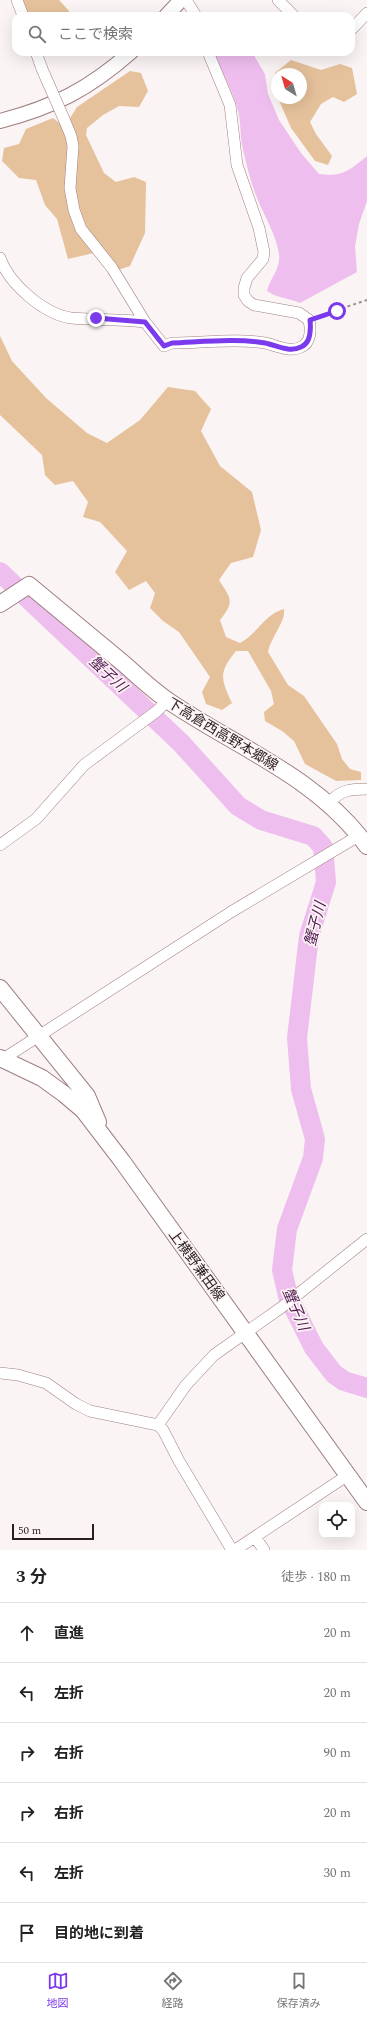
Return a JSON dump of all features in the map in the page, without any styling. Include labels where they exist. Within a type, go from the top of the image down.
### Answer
[{"type":"main road","name":"下高倉西高野本郷線","points":[[0,604],[29,585],[162,706],[197,721],[271,763],[329,803],[363,840]]},
{"type":"main road","points":[[0,988],[39,1034],[87,1096],[97,1116],[100,1131]]},
{"type":"main road","name":"上横野兼田線","points":[[1,1059],[42,1078],[64,1094],[82,1110],[100,1131],[367,1502]]},
{"type":"street","points":[[17,0],[22,12]]},
{"type":"street","points":[[170,12],[181,0]]},
{"type":"street","points":[[186,0],[194,12]]},
{"type":"street","points":[[278,0],[290,12]]},
{"type":"street","points":[[355,26],[367,13]]},
{"type":"street","points":[[37,56],[71,136],[73,146],[70,188],[74,210],[81,228],[112,268],[145,322],[164,346],[172,343],[250,342],[292,349],[300,348],[306,344],[309,338],[310,320],[299,312],[254,305],[248,301],[244,294],[247,278],[263,260],[264,252],[259,228],[237,164],[230,105],[210,56]]},
{"type":"street","points":[[0,120],[35,112],[68,97],[90,85],[126,56]]},
{"type":"street","points":[[0,258],[3,268],[20,288],[29,296],[58,314],[71,318],[145,322]]},
{"type":"street","points":[[0,845],[46,810],[84,765],[162,706]]},
{"type":"street","points":[[329,803],[337,794],[349,789],[367,789]]},
{"type":"street","points":[[1,1059],[231,912],[334,851],[363,840]]},
{"type":"street","points":[[158,1425],[186,1385],[214,1355],[282,1307],[367,1239]]},
{"type":"street","points":[[0,1373],[18,1375],[46,1383],[76,1404],[90,1411],[158,1425],[163,1430],[178,1461],[232,1550]]},
{"type":"street","points":[[236,1550],[348,1476]]},
{"type":"street","points":[[254,1537],[264,1550]]},
{"type":"path","points":[[310,320],[367,300]]},
{"type":"shaded area","points":[[21,0],[59,0],[69,11],[69,12],[26,12]]},
{"type":"shaded area","points":[[216,56],[254,56],[265,74],[271,104],[279,120],[301,153],[319,174],[340,174],[355,166],[367,156],[367,201],[359,224],[355,246],[357,272],[300,303],[267,291],[277,268],[279,254],[273,232],[260,205],[248,172],[242,145],[240,119],[230,88]]},
{"type":"shaded area","points":[[291,60],[321,70],[340,64],[352,68],[357,94],[344,102],[333,97],[321,104],[310,122],[316,134],[332,156],[328,165],[315,161],[291,128],[281,104],[307,104],[307,68],[281,68]]},
{"type":"shaded area","points":[[130,71],[141,73],[148,91],[139,107],[119,106],[103,115],[87,128],[86,135],[104,173],[116,182],[134,177],[146,182],[145,233],[130,266],[118,270],[94,253],[68,259],[57,219],[45,205],[36,180],[19,178],[2,161],[4,148],[19,144],[26,129],[53,118],[62,125],[70,118],[77,107]]},
{"type":"shaded area","points":[[0,336],[12,361],[46,398],[87,433],[107,443],[140,420],[168,387],[195,391],[211,409],[201,431],[220,466],[252,492],[261,530],[253,557],[231,563],[219,580],[230,600],[225,614],[220,620],[226,637],[240,643],[272,615],[284,609],[283,619],[272,640],[268,652],[288,685],[304,696],[337,744],[342,759],[350,769],[361,772],[361,780],[336,781],[305,764],[294,741],[282,731],[265,721],[264,712],[274,704],[271,691],[248,651],[236,651],[226,665],[224,671],[223,676],[225,688],[232,703],[222,710],[206,704],[202,692],[210,677],[179,632],[163,621],[150,608],[155,593],[146,581],[129,590],[115,572],[127,551],[100,522],[83,517],[88,502],[73,481],[55,485],[45,475],[42,455],[0,415]]},
{"type":"waterway","name":"蟹子川","points":[[0,572],[181,743],[238,806],[261,820],[313,836],[323,847],[326,882],[309,936],[297,1038],[301,1089],[315,1139],[313,1158],[287,1229],[282,1270],[288,1296],[314,1348],[334,1374],[344,1381],[367,1388]]},
{"type":"route","points":[[96,318],[145,322],[164,346],[172,343],[250,342],[264,343],[292,349],[300,348],[306,344],[309,338],[310,320],[337,311]]}]
